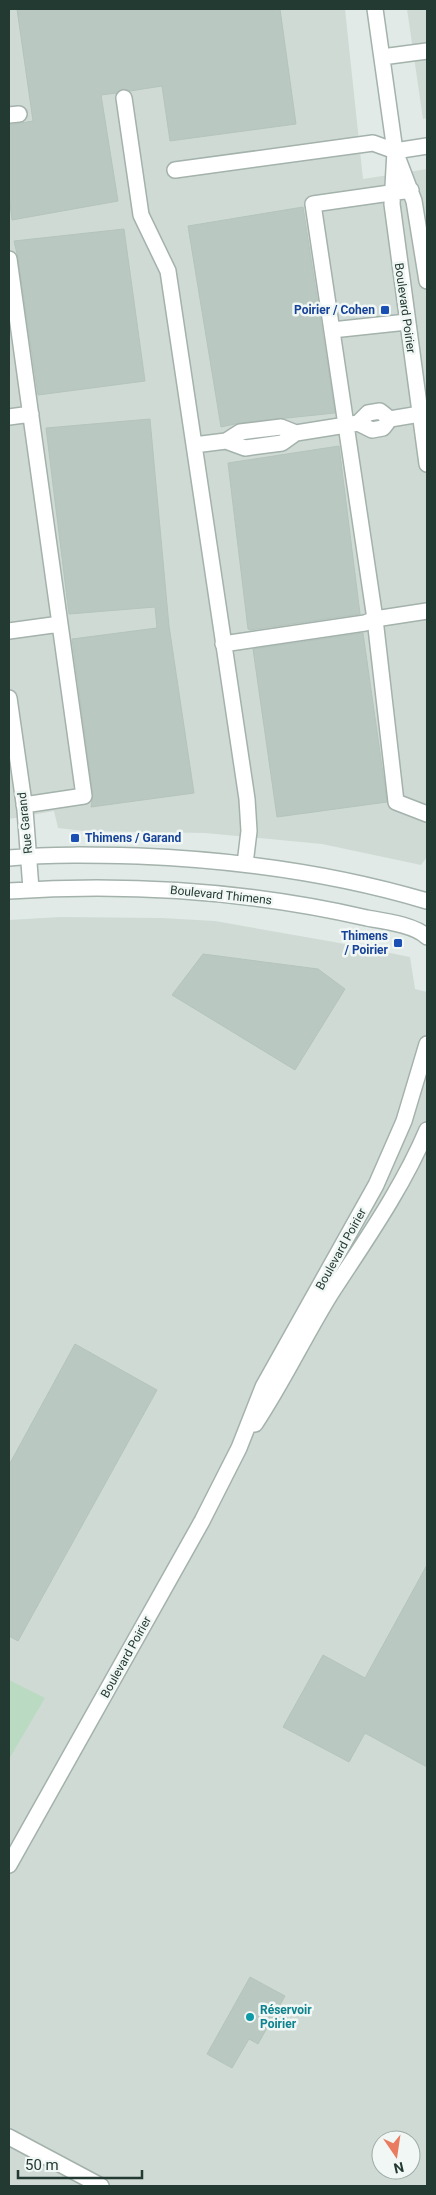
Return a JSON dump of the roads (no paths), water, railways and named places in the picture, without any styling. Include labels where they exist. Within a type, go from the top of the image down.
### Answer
[{"type":"street","name":"Boulevard Poirier","points":[[375,9],[395,151],[392,193],[394,225],[427,464]]},
{"type":"street","points":[[382,57],[427,50]]},
{"type":"street","points":[[124,98],[141,215],[168,271],[247,800],[248,831],[245,864]]},
{"type":"street","points":[[174,170],[372,143],[395,151],[427,146]]},
{"type":"street","name":"Boulevard Poirier","points":[[395,151],[411,190],[427,281]]},
{"type":"street","points":[[411,190],[313,204],[332,330],[352,424],[396,802],[427,814]]},
{"type":"street","points":[[9,259],[84,796],[24,805]]},
{"type":"street","points":[[332,330],[407,322]]},
{"type":"street","points":[[9,417],[31,414]]},
{"type":"street","points":[[194,445],[226,441],[240,432],[281,427],[296,432],[352,424],[372,430],[383,428],[390,419],[420,414]]},
{"type":"street","points":[[224,644],[365,623],[376,619],[427,611]]},
{"type":"street","points":[[9,631],[60,624]]},
{"type":"street","name":"Rue Garand","points":[[9,698],[24,805],[31,889]]},
{"type":"street","points":[[9,858],[29,856],[132,856],[245,864],[334,878],[427,901]]},
{"type":"street","name":"Boulevard Thimens","points":[[9,890],[116,887],[238,895],[346,913],[422,932],[427,937]]},
{"type":"street","name":"Boulevard Poirier","points":[[9,1865],[195,1533],[239,1448],[263,1387],[354,1228],[384,1170],[410,1103],[427,1044]]},
{"type":"street","name":"Boulevard Poirier","points":[[239,1448],[277,1391],[324,1305],[395,1194],[427,1130]]},
{"type":"street","points":[[9,2137],[101,2186]]},
{"type":"place","name":"Poirier / Cohen","points":[[385,310]]},
{"type":"place","name":"Thimens / Garand","points":[[75,838]]},
{"type":"place","name":"Thimens / Poirier","points":[[398,943]]},
{"type":"place","name":"Réservoir Poirier","points":[[250,2017]]}]
